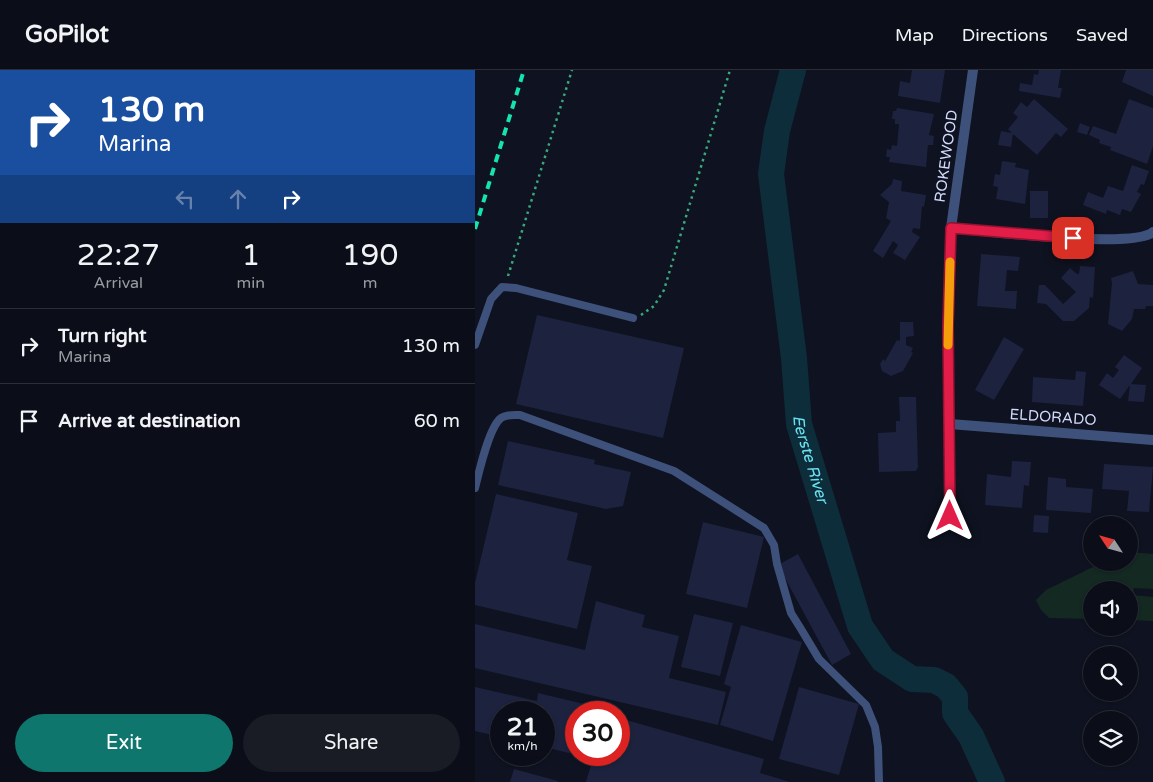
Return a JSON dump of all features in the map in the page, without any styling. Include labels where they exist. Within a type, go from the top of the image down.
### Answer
[{"type":"street","name":"ROKEWOOD","points":[[950,516],[948,325],[951,228],[973,70]]},
{"type":"street","points":[[951,228],[1109,240],[1136,239],[1153,232]]},
{"type":"street","name":"ELDORADO","points":[[950,424],[1153,440]]},
{"type":"lane","points":[[475,345],[491,298],[502,287],[517,288],[633,318]]},
{"type":"lane","points":[[475,488],[493,429],[500,419],[509,414],[520,415],[674,471],[764,528],[774,545],[777,564],[791,613],[819,659],[866,705],[875,727],[879,747],[879,782]]},
{"type":"path","points":[[505,288],[572,70]]},
{"type":"path","points":[[633,318],[644,315],[654,306],[664,290],[730,70]]},
{"type":"green space","points":[[1138,553],[1153,554],[1153,589],[1138,588],[1138,581],[1083,581],[1083,619],[1049,618],[1041,610],[1036,600],[1046,590],[1085,571],[1138,571]]},
{"type":"green space","points":[[1138,596],[1153,597],[1153,621],[1138,620]]},
{"type":"building","points":[[912,70],[945,70],[940,103],[898,96],[900,81],[910,83]]},
{"type":"building","points":[[1039,70],[1061,70],[1058,88],[1062,88],[1060,98],[1019,91],[1020,83],[1032,85],[1034,74],[1038,75]]},
{"type":"building","points":[[1126,70],[1153,70],[1153,96],[1122,82]]},
{"type":"building","points":[[1034,99],[1068,129],[1061,137],[1056,133],[1037,155],[1013,134],[1011,147],[998,145],[1001,131],[1012,133],[1008,129],[1018,117],[1013,113],[1021,102],[1027,107]]},
{"type":"building","points":[[1129,99],[1153,108],[1153,146],[1147,164],[1110,150],[1111,147],[1099,143],[1100,140],[1089,135],[1093,126],[1116,134]]},
{"type":"building","points":[[897,108],[934,114],[929,135],[934,136],[933,145],[928,145],[926,167],[889,162],[890,157],[886,157],[887,149],[891,150],[892,145],[897,146],[899,124],[895,124],[895,119],[892,119],[893,111],[896,111]]},
{"type":"building","points":[[1080,123],[1090,127],[1087,135],[1077,132]]},
{"type":"building","points":[[1002,161],[1016,163],[1015,167],[1029,170],[1025,204],[996,199],[998,187],[993,186],[995,174],[1000,175]]},
{"type":"building","points":[[1132,165],[1149,171],[1144,185],[1141,184],[1137,192],[1141,194],[1131,212],[1122,209],[1120,215],[1107,210],[1106,214],[1083,205],[1088,192],[1103,198],[1108,186],[1123,191]]},
{"type":"building","points":[[893,179],[902,181],[901,191],[926,195],[924,207],[922,206],[920,229],[913,228],[912,232],[920,237],[905,260],[893,253],[898,245],[893,241],[883,258],[873,251],[891,221],[886,218],[889,202],[880,195],[892,184]]},
{"type":"building","points":[[1030,191],[1048,191],[1048,218],[1030,218]]},
{"type":"building","points":[[981,254],[1020,257],[1018,271],[1007,270],[1005,291],[1017,291],[1016,309],[977,306]]},
{"type":"building","points":[[1080,266],[1095,267],[1093,298],[1090,297],[1089,308],[1074,321],[1063,321],[1046,304],[1037,303],[1039,285],[1045,285],[1063,304],[1076,292],[1061,278],[1070,268],[1079,274]]},
{"type":"building","points":[[1133,271],[1138,284],[1153,285],[1153,306],[1146,306],[1145,309],[1134,309],[1132,319],[1122,331],[1108,324],[1111,278]]},
{"type":"building","points":[[537,315],[684,348],[663,438],[516,404]]},
{"type":"building","points":[[900,322],[913,322],[914,336],[906,337],[906,345],[913,348],[911,352],[913,353],[903,371],[891,376],[882,371],[880,364],[883,359],[885,361],[897,340],[900,341]]},
{"type":"building","points":[[1004,337],[1024,349],[994,400],[975,390]]},
{"type":"building","points":[[1124,355],[1142,368],[1131,384],[1146,385],[1144,402],[1128,401],[1130,385],[1120,399],[1099,385],[1107,373],[1113,378],[1119,370],[1115,367]]},
{"type":"building","points":[[1076,371],[1086,372],[1083,406],[1032,402],[1033,377],[1075,380]]},
{"type":"building","points":[[899,397],[916,397],[918,467],[916,471],[879,472],[878,433],[896,432],[896,421],[900,421]]},
{"type":"building","points":[[508,441],[595,460],[594,464],[631,472],[623,506],[606,509],[498,485]]},
{"type":"building","points":[[1012,461],[1031,462],[1029,486],[1024,485],[1022,508],[985,505],[987,474],[1011,477]]},
{"type":"building","points":[[1104,464],[1153,467],[1149,512],[1127,511],[1129,491],[1102,489]]},
{"type":"building","points":[[1048,477],[1066,479],[1066,487],[1093,489],[1091,513],[1046,510]]},
{"type":"building","points":[[496,494],[578,513],[567,560],[592,566],[577,629],[475,605],[475,583]]},
{"type":"building","points":[[1034,515],[1049,516],[1048,533],[1033,532]]},
{"type":"building","points":[[703,522],[764,537],[747,608],[686,594]]},
{"type":"building","points":[[798,554],[851,654],[832,665],[778,565]]},
{"type":"building","points":[[596,601],[645,615],[642,627],[679,636],[669,678],[726,692],[718,725],[630,704],[630,701],[616,701],[475,668],[475,624],[585,650]]},
{"type":"building","points":[[694,614],[733,623],[720,676],[681,667]]},
{"type":"building","points":[[741,625],[802,642],[773,741],[720,725],[731,687],[724,684]]},
{"type":"building","points":[[475,687],[537,701],[490,701],[490,734],[475,731]]},
{"type":"building","points":[[799,687],[859,704],[839,775],[779,759]]},
{"type":"building","points":[[538,693],[571,701],[565,701],[565,752],[555,750],[555,701],[537,701]]},
{"type":"building","points":[[630,721],[764,759],[760,773],[790,782],[586,782],[591,766],[630,766]]},
{"type":"building","points":[[514,769],[558,781],[510,782]]},
{"type":"waterway","name":"Eerste River","points":[[793,70],[777,131],[771,174],[794,358],[799,424],[860,626],[883,660],[912,679],[934,680],[946,686],[955,697],[955,713],[971,736],[992,782]]},
{"type":"railway","points":[[475,229],[524,70]]},
{"type":"slow traffic","points":[[948,345],[950,262]]},
{"type":"route","points":[[950,516],[948,325],[951,228],[1073,238]]}]
